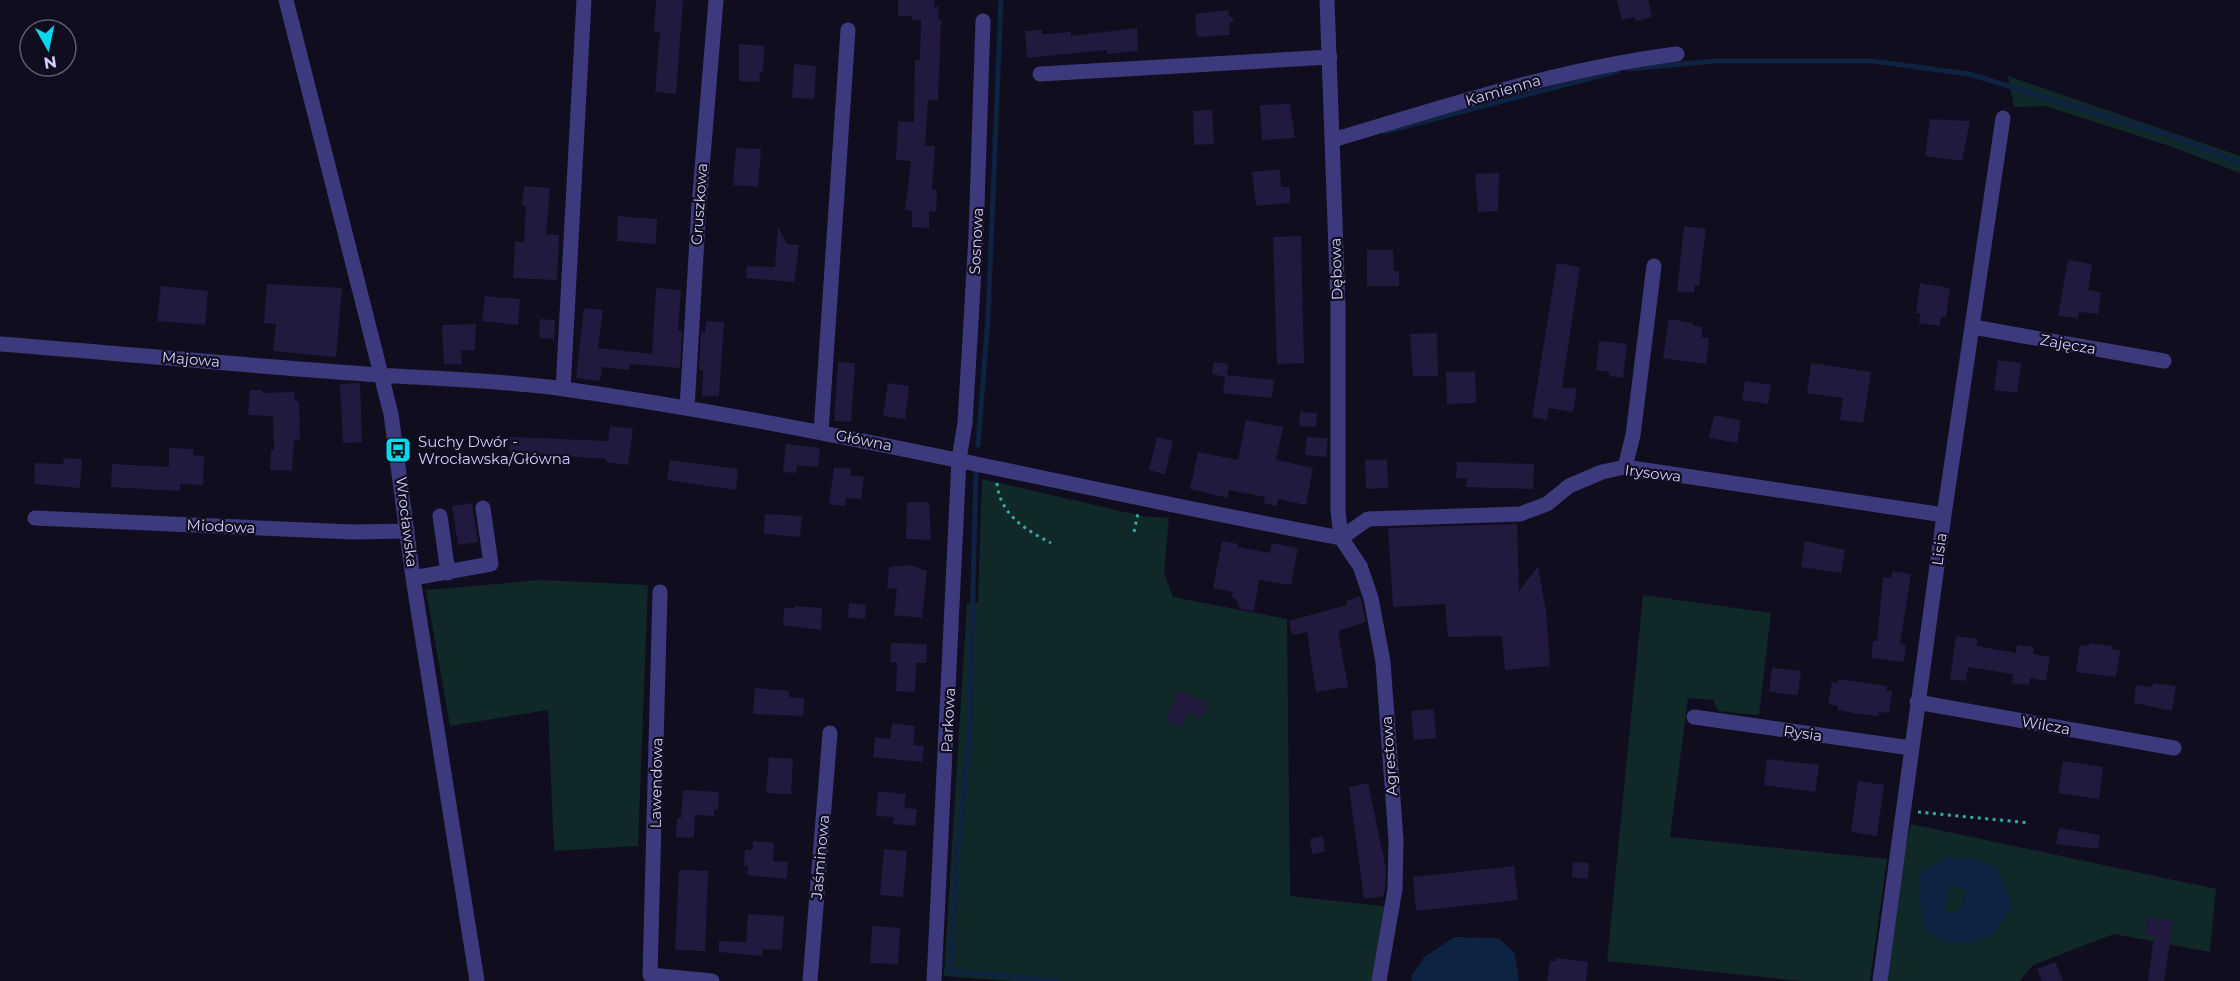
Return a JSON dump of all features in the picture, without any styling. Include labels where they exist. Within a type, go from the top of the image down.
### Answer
[{"type":"street","name":"Wrocławska","points":[[286,0],[382,376],[398,450],[413,578],[477,981]]},
{"type":"street","points":[[563,389],[584,0]]},
{"type":"street","name":"Gruszkowa","points":[[687,408],[699,205],[716,0]]},
{"type":"street","name":"Dębowa","points":[[1327,0],[1338,306],[1338,511],[1341,538]]},
{"type":"street","name":"Sosnowa","points":[[959,459],[965,423],[976,237],[983,21]]},
{"type":"street","points":[[821,432],[848,30]]},
{"type":"street","name":"Kamienna","points":[[1333,140],[1563,74],[1619,62],[1677,54]]},
{"type":"street","points":[[1040,74],[1330,57]]},
{"type":"street","name":"Lisia","points":[[1880,981],[1917,702],[2003,118]]},
{"type":"street","points":[[1625,467],[1633,435],[1654,266]]},
{"type":"street","name":"Zajęcza","points":[[1973,327],[2164,361]]},
{"type":"street","name":"Majowa","points":[[0,344],[382,376]]},
{"type":"street","name":"Główna","points":[[382,376],[493,380],[687,408],[959,459],[1164,505],[1341,538]]},
{"type":"street","name":"Parkowa","points":[[933,981],[959,459]]},
{"type":"street","name":"Irysowa","points":[[1341,538],[1368,519],[1520,514],[1547,504],[1569,486],[1602,472],[1625,467],[1944,515]]},
{"type":"street","points":[[413,578],[491,564],[483,508]]},
{"type":"street","points":[[440,516],[448,573]]},
{"type":"street","name":"Miodowa","points":[[35,518],[353,532],[407,531]]},
{"type":"street","name":"Agrestowa","points":[[1341,538],[1360,566],[1371,598],[1383,662],[1395,889],[1379,981]]},
{"type":"street","name":"Lawendowa","points":[[660,592],[650,975],[712,981]]},
{"type":"street","name":"Wilcza","points":[[1917,702],[2174,748]]},
{"type":"street","name":"Rysia","points":[[1694,717],[1911,748]]},
{"type":"street","name":"Jaśminowa","points":[[810,981],[830,733]]},
{"type":"path","points":[[997,479],[1001,499],[1009,514],[1023,529],[1052,543]]},
{"type":"path","points":[[1134,532],[1138,513]]},
{"type":"path","points":[[1903,811],[2030,823]]},
{"type":"green space","points":[[2008,76],[2240,156],[2240,173],[2167,145],[2045,106],[2014,107]]},
{"type":"green space","points":[[982,479],[1142,516],[1169,518],[1164,573],[1173,597],[1287,619],[1290,896],[1391,907],[1378,981],[1012,981],[944,976],[967,603],[978,603]]},
{"type":"green space","points":[[541,580],[648,585],[638,846],[554,851],[548,710],[450,726],[426,590]]},
{"type":"green space","points":[[1643,595],[1771,613],[1759,715],[1718,711],[1713,700],[1688,698],[1670,837],[1887,859],[1870,981],[1801,981],[1607,961]]},
{"type":"green space","points":[[1911,824],[2216,889],[2210,952],[2114,934],[2033,965],[2020,981],[1885,981],[1902,861]]},
{"type":"water","points":[[1945,857],[1983,862],[1998,871],[2012,907],[1992,936],[1970,943],[1943,942],[1925,929],[1919,899],[1919,875]],"holes":[[[1954,885],[1963,887],[1966,894],[1957,913],[1949,914],[1945,909],[1948,890]]]},
{"type":"water","points":[[1455,937],[1499,938],[1515,954],[1519,981],[1412,981],[1411,977],[1424,957]]},
{"type":"building","points":[[656,0],[683,0],[676,94],[655,92],[660,32],[654,31]]},
{"type":"building","points":[[898,0],[935,0],[934,7],[939,7],[938,20],[941,20],[938,100],[928,100],[925,146],[935,146],[932,190],[937,190],[936,212],[929,211],[929,228],[912,227],[912,211],[905,210],[911,161],[896,160],[898,121],[914,122],[915,60],[920,60],[921,20],[912,20],[912,16],[898,16]]},
{"type":"building","points":[[1617,0],[1648,0],[1652,17],[1636,21],[1634,17],[1622,20]]},
{"type":"building","points":[[1228,10],[1229,15],[1234,19],[1229,24],[1230,35],[1197,37],[1195,14]]},
{"type":"building","points":[[1137,28],[1138,51],[1107,54],[1107,50],[1027,58],[1025,31],[1042,30],[1042,34],[1071,32],[1071,36]]},
{"type":"building","points":[[739,44],[764,46],[763,72],[760,72],[759,82],[739,81]]},
{"type":"building","points":[[794,64],[816,66],[814,99],[792,98]]},
{"type":"building","points":[[1290,104],[1295,138],[1262,140],[1260,105]]},
{"type":"building","points":[[1212,110],[1214,144],[1194,145],[1193,111]]},
{"type":"building","points":[[1930,119],[1970,121],[1962,161],[1925,156]]},
{"type":"building","points":[[736,148],[761,149],[758,187],[733,185]]},
{"type":"building","points":[[1280,169],[1281,187],[1290,187],[1290,203],[1256,206],[1252,172]]},
{"type":"building","points":[[1499,173],[1498,211],[1478,212],[1475,174]]},
{"type":"building","points":[[524,186],[550,188],[546,234],[559,235],[557,280],[513,278],[515,242],[524,242],[526,206],[522,205]]},
{"type":"building","points":[[618,216],[657,219],[656,244],[617,241]]},
{"type":"building","points":[[1684,226],[1706,229],[1699,286],[1695,285],[1694,293],[1677,291]]},
{"type":"building","points":[[778,227],[787,244],[799,245],[794,282],[746,278],[747,266],[775,267]]},
{"type":"building","points":[[1301,236],[1304,363],[1277,364],[1273,237]]},
{"type":"building","points":[[1367,250],[1393,250],[1394,271],[1399,271],[1399,286],[1367,286]]},
{"type":"building","points":[[2068,260],[2092,264],[2088,290],[2101,292],[2098,314],[2079,312],[2078,318],[2058,316]]},
{"type":"building","points":[[1557,263],[1580,267],[1562,387],[1577,389],[1573,412],[1549,408],[1547,420],[1532,417]]},
{"type":"building","points":[[1920,283],[1950,288],[1946,317],[1941,317],[1940,326],[1919,323],[1920,313],[1916,313]]},
{"type":"building","points":[[267,284],[342,288],[336,357],[273,351],[276,324],[264,323]]},
{"type":"building","points":[[161,286],[208,291],[205,325],[157,321]]},
{"type":"building","points":[[656,288],[681,290],[678,330],[682,331],[680,368],[630,364],[629,370],[602,367],[600,381],[576,378],[584,308],[603,310],[598,348],[652,354]]},
{"type":"building","points":[[485,296],[520,299],[518,325],[482,321]]},
{"type":"building","points":[[540,319],[555,320],[554,339],[539,338]]},
{"type":"building","points":[[1669,319],[1703,327],[1701,337],[1709,338],[1706,364],[1663,358]]},
{"type":"building","points":[[706,321],[724,322],[719,396],[702,396],[703,370],[699,370],[701,332],[705,333]]},
{"type":"building","points":[[476,324],[475,350],[461,350],[462,364],[444,364],[442,325]]},
{"type":"building","points":[[1437,333],[1438,376],[1413,376],[1410,334]]},
{"type":"building","points":[[1599,341],[1627,344],[1623,378],[1609,376],[1610,372],[1596,370]]},
{"type":"building","points":[[1998,360],[2021,363],[2017,393],[1994,390]]},
{"type":"building","points":[[838,362],[855,363],[851,422],[834,421]]},
{"type":"building","points":[[1214,362],[1228,364],[1227,375],[1274,380],[1272,398],[1223,393],[1225,377],[1212,374]]},
{"type":"building","points":[[1811,363],[1871,372],[1863,423],[1840,420],[1843,398],[1807,393]]},
{"type":"building","points":[[1446,372],[1475,372],[1476,403],[1447,404]]},
{"type":"building","points":[[1745,381],[1771,385],[1768,404],[1742,400]]},
{"type":"building","points":[[360,383],[362,442],[343,443],[340,384]]},
{"type":"building","points":[[888,383],[909,386],[905,419],[883,416]]},
{"type":"building","points":[[250,390],[262,390],[262,393],[294,392],[295,401],[299,401],[300,439],[294,440],[292,471],[270,470],[271,450],[274,450],[273,416],[248,415]]},
{"type":"building","points":[[1300,412],[1317,413],[1316,427],[1299,426]]},
{"type":"building","points":[[1714,415],[1741,420],[1737,443],[1709,438]]},
{"type":"building","points":[[1246,420],[1283,427],[1276,460],[1313,468],[1306,505],[1278,499],[1277,506],[1264,503],[1265,497],[1229,490],[1228,498],[1190,489],[1198,452],[1238,460]]},
{"type":"building","points":[[610,426],[633,429],[628,465],[606,462],[606,459],[509,452],[510,437],[608,441]]},
{"type":"building","points":[[1157,437],[1173,441],[1165,474],[1149,470]]},
{"type":"building","points":[[1307,437],[1328,438],[1326,457],[1305,455]]},
{"type":"building","points":[[786,444],[820,448],[818,467],[797,465],[796,473],[783,472]]},
{"type":"building","points":[[169,448],[193,449],[193,455],[204,456],[203,485],[180,484],[180,491],[111,487],[112,464],[169,467]]},
{"type":"building","points":[[64,458],[82,459],[80,488],[34,484],[35,463],[63,464]]},
{"type":"building","points":[[670,460],[738,469],[736,490],[667,480]]},
{"type":"building","points":[[1365,460],[1387,460],[1388,488],[1366,489]]},
{"type":"building","points":[[1457,462],[1534,464],[1533,489],[1466,487],[1467,478],[1456,478]]},
{"type":"building","points":[[834,467],[851,469],[850,475],[864,477],[861,499],[846,498],[845,506],[829,504]]},
{"type":"building","points":[[907,502],[929,502],[931,540],[906,539]]},
{"type":"building","points":[[472,503],[478,542],[458,545],[452,506]]},
{"type":"building","points":[[765,514],[802,516],[800,537],[764,534]]},
{"type":"building","points":[[1517,524],[1519,591],[1538,566],[1546,611],[1550,666],[1505,670],[1502,636],[1448,637],[1445,604],[1393,607],[1388,528]]},
{"type":"building","points":[[1222,541],[1238,544],[1237,547],[1270,553],[1272,543],[1298,548],[1291,585],[1259,580],[1254,611],[1240,609],[1236,599],[1232,598],[1233,592],[1213,588]]},
{"type":"building","points":[[1805,541],[1845,550],[1841,573],[1801,567]]},
{"type":"building","points":[[910,565],[927,571],[922,618],[894,615],[897,589],[887,588],[889,567]]},
{"type":"building","points":[[1892,571],[1911,574],[1900,644],[1906,645],[1904,662],[1871,658],[1873,641],[1877,641],[1883,577],[1891,578]]},
{"type":"building","points":[[1360,596],[1366,622],[1338,631],[1348,687],[1316,692],[1307,632],[1292,635],[1289,621],[1347,605],[1346,601]]},
{"type":"building","points":[[849,603],[866,605],[865,619],[848,617]]},
{"type":"building","points":[[794,606],[822,608],[821,630],[783,625],[784,608],[794,608]]},
{"type":"building","points":[[1956,636],[1978,639],[1976,646],[2016,653],[2017,645],[2034,647],[2033,654],[2050,657],[2046,681],[2030,678],[2029,685],[2012,683],[2013,674],[1968,667],[1966,681],[1950,679]]},
{"type":"building","points":[[891,643],[927,644],[926,663],[916,663],[915,692],[896,691],[897,662],[890,662]]},
{"type":"building","points":[[2089,643],[2112,646],[2112,649],[2120,651],[2116,677],[2076,672],[2080,645],[2089,646]]},
{"type":"building","points":[[1772,668],[1801,671],[1798,695],[1769,692]]},
{"type":"building","points":[[1838,679],[1887,686],[1886,691],[1892,691],[1889,713],[1879,712],[1878,716],[1860,714],[1838,710],[1838,706],[1828,704],[1832,682],[1837,683]]},
{"type":"building","points":[[2153,683],[2176,686],[2172,711],[2134,703],[2136,685],[2152,687]]},
{"type":"building","points":[[755,688],[789,691],[789,697],[804,698],[803,716],[753,714]]},
{"type":"building","points":[[1178,691],[1208,702],[1203,718],[1187,712],[1182,726],[1166,721]]},
{"type":"building","points":[[1434,709],[1436,738],[1414,740],[1411,711]]},
{"type":"building","points":[[892,723],[915,726],[913,745],[924,746],[922,762],[873,757],[875,737],[890,739]]},
{"type":"building","points":[[769,757],[793,759],[791,794],[766,793]]},
{"type":"building","points":[[1767,759],[1819,765],[1815,792],[1764,785]]},
{"type":"building","points":[[2063,761],[2103,767],[2099,799],[2058,793]]},
{"type":"building","points":[[1858,781],[1884,785],[1877,836],[1851,832]]},
{"type":"building","points":[[1368,783],[1386,869],[1384,896],[1364,899],[1349,787]]},
{"type":"building","points":[[683,790],[719,792],[718,810],[714,809],[714,816],[695,815],[694,838],[676,837],[677,818],[681,818]]},
{"type":"building","points":[[878,791],[906,794],[904,808],[917,809],[915,826],[893,824],[894,817],[876,816]]},
{"type":"building","points":[[2059,828],[2100,835],[2098,849],[2056,844]]},
{"type":"building","points":[[1323,836],[1325,852],[1312,854],[1310,839]]},
{"type":"building","points":[[753,841],[774,843],[773,861],[788,862],[787,879],[747,875],[748,866],[744,866],[745,850],[753,850]]},
{"type":"building","points":[[884,849],[907,851],[903,897],[880,895]]},
{"type":"building","points":[[1573,862],[1589,863],[1588,879],[1572,877]]},
{"type":"building","points":[[1514,866],[1518,900],[1416,911],[1413,877]]},
{"type":"building","points":[[679,870],[708,871],[705,951],[675,950]]},
{"type":"building","points":[[748,914],[784,916],[782,950],[763,949],[762,956],[719,952],[719,941],[746,942]]},
{"type":"building","points":[[2147,917],[2173,921],[2164,981],[2148,981],[2154,936],[2145,935]]},
{"type":"building","points":[[872,926],[900,928],[898,964],[870,963]]},
{"type":"building","points":[[1556,958],[1588,962],[1586,981],[1547,981],[1550,961],[1556,961]]},
{"type":"building","points":[[2055,962],[2063,981],[2042,981],[2037,969]]},
{"type":"waterway","points":[[978,445],[988,318],[1001,0]]},
{"type":"waterway","points":[[1627,69],[1715,61],[1872,61],[1969,74],[2175,137],[2240,163]]},
{"type":"waterway","points":[[1384,132],[1618,71]]},
{"type":"waterway","points":[[976,471],[969,742],[957,860],[950,971],[1060,981]]},
{"type":"place","name":"Suchy Dwór - Wrocławska/Główna","points":[[398,450]]}]
